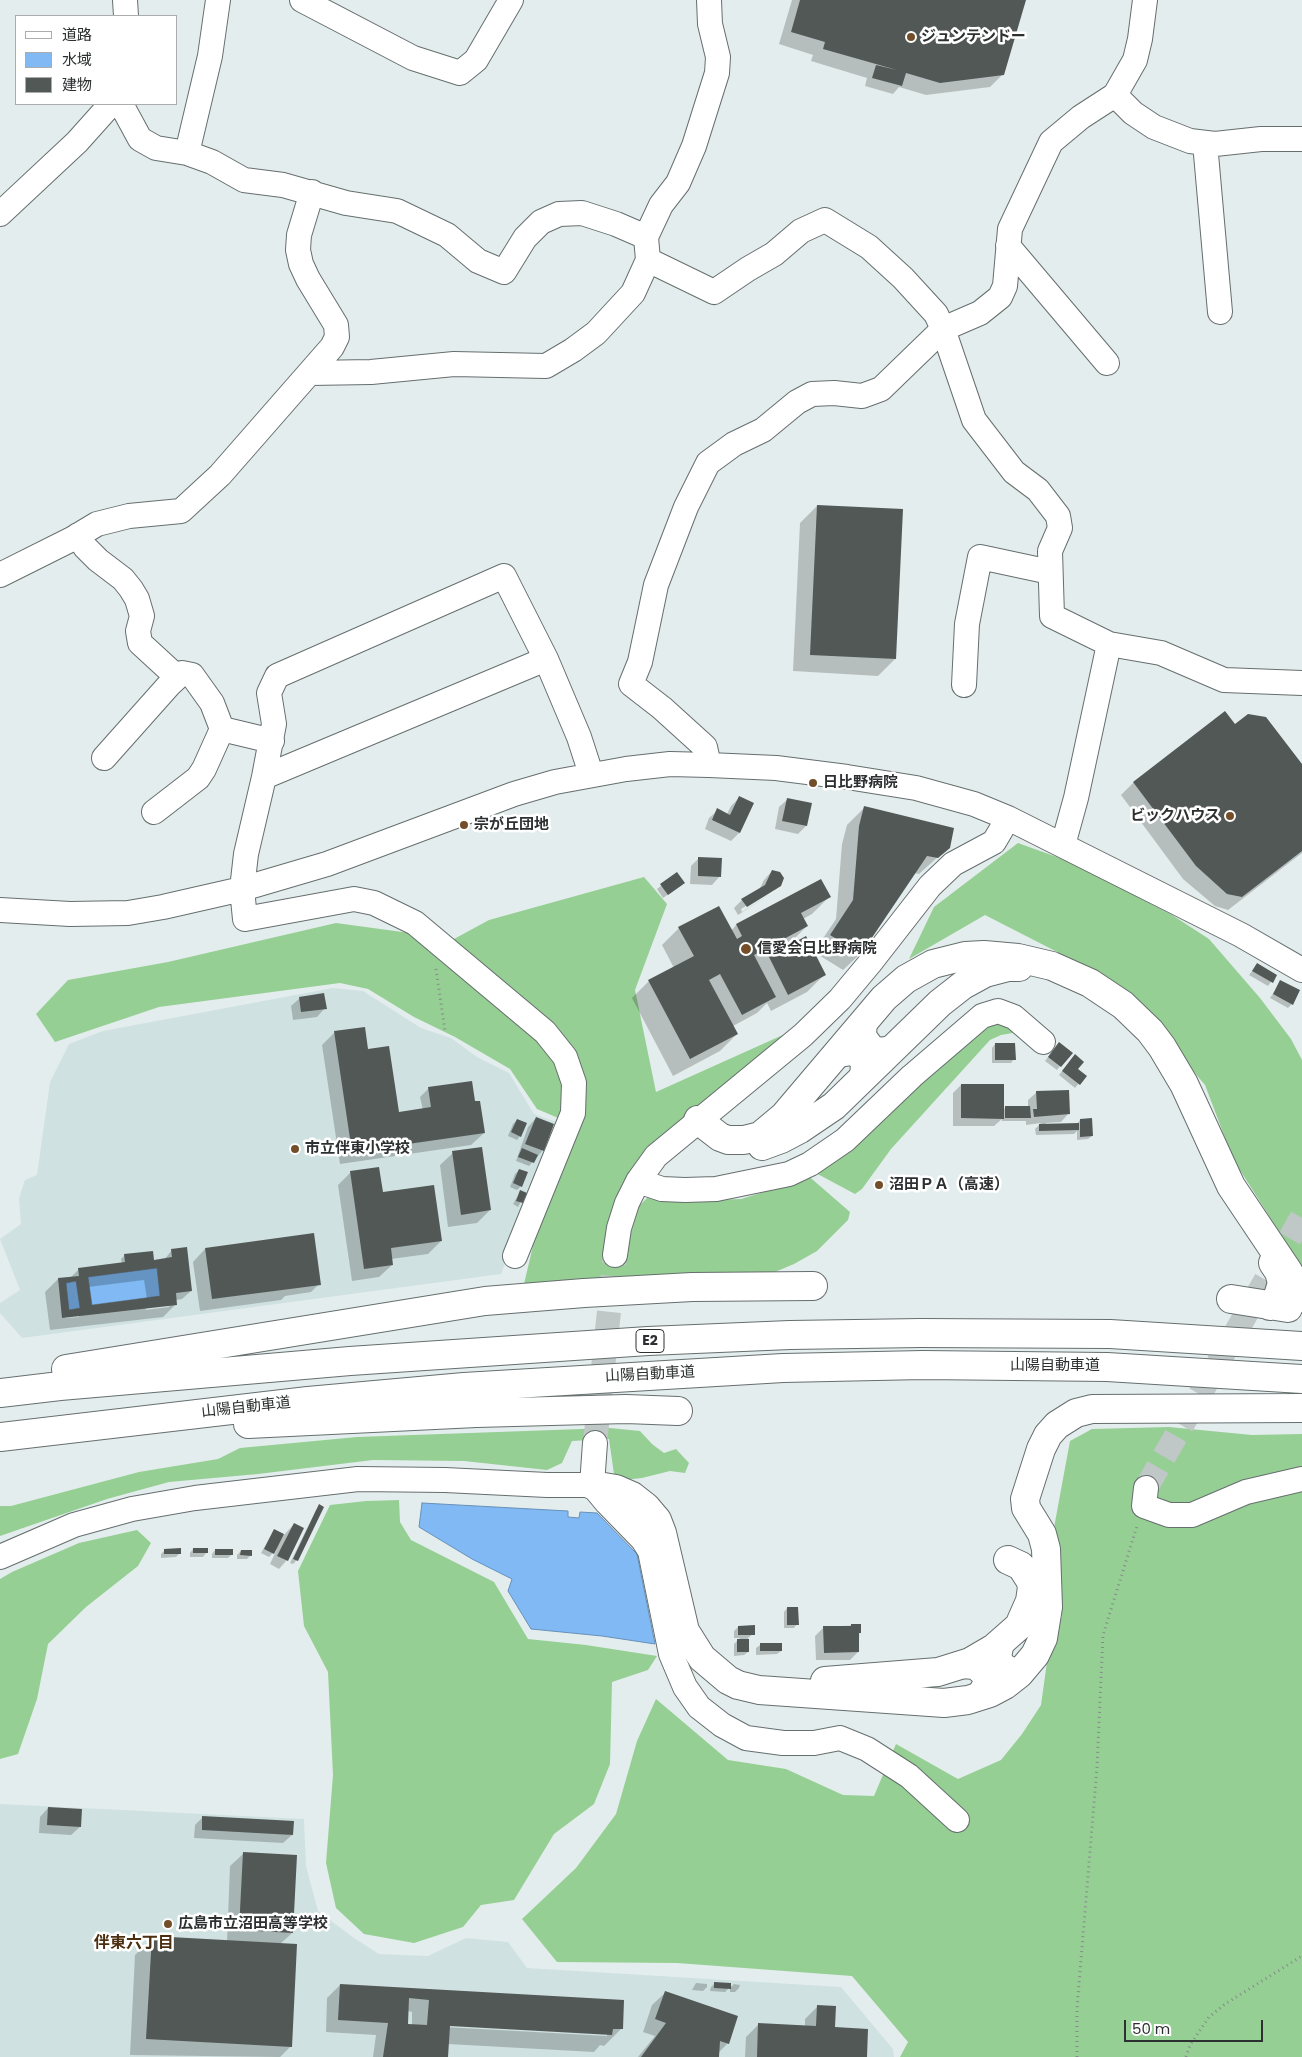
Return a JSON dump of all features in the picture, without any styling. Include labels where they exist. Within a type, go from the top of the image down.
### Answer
[{"type":"highway","points":[[698,1120],[720,1137],[728,1140],[744,1140],[760,1136],[784,1116],[865,1019],[895,988],[919,971],[934,964],[965,956],[1000,955],[1036,961],[1070,973],[1106,993],[1123,1005],[1150,1031],[1173,1064],[1231,1186],[1288,1271],[1302,1298]]},
{"type":"highway","points":[[698,1120],[724,1144],[734,1148],[759,1147],[781,1139],[819,1118],[862,1080],[940,1003],[963,985],[985,974],[1008,967],[1034,970],[1062,978],[1089,991],[1118,1009],[1146,1037],[1168,1068],[1207,1154],[1229,1196],[1279,1272],[1282,1283],[1278,1296],[1270,1306]]},
{"type":"highway","points":[[0,1381],[322,1327],[485,1302],[584,1293],[692,1287],[813,1286]]},
{"type":"highway","points":[[1231,1299],[1302,1310]]},
{"type":"highway","name":"E2","points":[[0,1393],[69,1385],[369,1360],[639,1342],[790,1335],[920,1333],[1110,1334],[1302,1346]]},
{"type":"highway","name":"山陽自動車道","points":[[0,1437],[308,1401],[464,1387],[783,1368],[923,1365],[1107,1367],[1302,1379]]},
{"type":"highway","points":[[592,1485],[616,1489],[632,1496],[646,1506],[657,1520],[662,1533],[685,1631],[702,1658],[728,1680],[738,1685],[759,1690],[944,1703],[978,1697],[1005,1685],[1027,1665],[1040,1646],[1046,1628],[1048,1578],[1045,1542],[1030,1518],[1025,1499],[1041,1449],[1048,1435],[1057,1425],[1076,1413],[1092,1409],[1302,1408]]},
{"type":"highway","points":[[58,1429],[299,1423],[626,1409],[678,1411]]},
{"type":"highway","points":[[592,1485],[629,1488],[644,1496],[657,1507],[669,1528],[692,1626],[700,1640],[712,1654],[730,1669],[739,1674],[772,1683],[921,1675],[961,1666],[981,1656],[1011,1635],[1024,1617],[1031,1594],[1030,1580],[1026,1573],[1021,1566],[1008,1560]]},
{"type":"street","points":[[125,0],[126,15]]},
{"type":"street","points":[[187,153],[210,56],[218,0]]},
{"type":"street","points":[[302,0],[413,58],[460,73],[476,60],[511,0]]},
{"type":"street","points":[[310,373],[371,372],[454,364],[546,366],[574,350],[596,333],[633,293],[661,205],[678,183],[691,153],[717,73],[718,56],[710,24],[709,0]]},
{"type":"street","points":[[709,765],[705,747],[662,708],[631,684],[640,662],[656,584],[686,507],[708,463],[734,444],[764,430],[797,402],[812,394],[834,393],[862,396],[882,389],[943,329],[980,313],[1000,296],[1005,286],[1010,229],[1051,142],[1081,117],[1115,95],[1134,60],[1140,39],[1145,0]]},
{"type":"street","points":[[1115,95],[1133,113],[1154,127],[1190,141],[1215,144],[1261,139],[1302,139]]},
{"type":"street","points":[[0,214],[77,142],[110,105]]},
{"type":"street","points":[[122,105],[140,139],[156,148],[187,153],[212,162],[244,180],[312,192],[346,203],[397,211],[447,235],[478,261],[504,272],[524,238],[541,222],[559,214],[582,213],[616,224],[647,248],[714,292],[774,254],[801,231],[825,220],[869,247],[903,278],[936,314],[943,329],[974,420],[1014,472],[1038,490],[1058,516],[1060,528],[1050,551],[1052,616],[1109,644],[1161,653],[1224,680],[1302,683]]},
{"type":"street","points":[[1205,143],[1220,312]]},
{"type":"street","points":[[0,576],[97,524],[128,516],[181,511],[220,475],[332,347],[337,337],[336,325],[308,279],[301,264],[298,250],[299,235],[312,192]]},
{"type":"street","points":[[1008,246],[1108,364]]},
{"type":"street","points":[[78,535],[85,547],[98,560],[123,579],[131,589],[137,599],[142,616],[138,631],[140,643],[177,677]]},
{"type":"street","points":[[964,685],[967,624],[980,557],[1050,572]]},
{"type":"street","points":[[515,1256],[573,1113],[574,1083],[565,1057],[545,1032],[415,923],[374,903],[354,899],[245,919],[242,889],[246,854],[272,741],[274,724],[269,693],[278,676],[504,576],[546,659],[579,737],[591,774]]},
{"type":"street","points":[[1063,845],[1076,798],[1109,644]]},
{"type":"street","points":[[264,777],[546,659]]},
{"type":"street","points":[[104,758],[177,677],[182,673],[192,675],[212,703],[222,729],[198,778],[154,812]]},
{"type":"street","points":[[222,729],[272,741]]},
{"type":"street","points":[[0,910],[70,914],[128,913],[242,889],[327,864],[514,794],[591,774],[670,764],[776,768],[916,788],[974,804],[1008,818],[1241,935],[1302,970]]},
{"type":"street","points":[[615,1255],[619,1228],[627,1203],[638,1180],[656,1156],[803,1035],[833,1005],[870,963],[930,886],[953,864],[994,842],[1008,818]]},
{"type":"street","points":[[638,1180],[662,1189],[716,1189],[789,1174],[810,1164],[845,1140],[912,1076],[982,1016],[998,1012],[1014,1017],[1043,1042]]},
{"type":"street","points":[[865,1019],[864,1036],[872,1047],[880,1050],[896,1046]]},
{"type":"street","points":[[834,1056],[851,1053],[858,1056],[863,1062],[862,1080]]},
{"type":"street","points":[[595,1443],[592,1485],[643,1540],[650,1552],[671,1654],[685,1687],[699,1707],[722,1725],[746,1738],[782,1743],[814,1743],[840,1738],[867,1749],[909,1776],[957,1820]]},
{"type":"street","points":[[0,1557],[74,1525],[132,1509],[195,1498],[358,1478],[445,1480],[547,1486],[592,1485]]},
{"type":"street","points":[[1145,1497],[1169,1515],[1192,1515],[1246,1492],[1302,1479]]},
{"type":"street","points":[[1002,1642],[999,1656],[1004,1666],[1015,1671],[1027,1665]]},
{"type":"street","points":[[961,1666],[976,1667],[984,1675],[985,1684],[978,1697]]},
{"type":"path","points":[[430,963],[436,968],[446,1031]]},
{"type":"path","points":[[1077,2057],[1077,2008],[1096,1776],[1103,1635],[1145,1497]]},
{"type":"path","points":[[1186,2057],[1190,2045],[1209,2017],[1225,2004],[1302,1956]]},
{"type":"shaded area","name":"市立伴東小学校","points":[[333,988],[363,991],[421,1028],[451,1038],[477,1057],[509,1073],[534,1114],[559,1123],[501,1274],[22,1338],[0,1313],[0,1303],[20,1290],[0,1239],[21,1224],[19,1198],[25,1180],[37,1175],[50,1082],[69,1044],[103,1031]]},
{"type":"shaded area","name":"広島市立沼田高等学校","points":[[0,1804],[304,1819],[306,1866],[318,1911],[379,1954],[428,1956],[466,1938],[508,1942],[527,1968],[841,1987],[893,2049],[894,2057],[0,2057]]},
{"type":"green space","points":[[1018,843],[1065,860],[1119,885],[1172,915],[1209,939],[1260,998],[1291,1039],[1302,1060],[1302,1268],[1233,1159],[1205,1085],[1133,999],[1069,958],[985,915],[909,959],[934,907]]},
{"type":"green space","points":[[644,877],[667,904],[635,990],[656,1092],[805,1025],[627,1180],[629,1240],[639,1206],[649,1196],[673,1201],[741,1199],[774,1189],[805,1173],[850,1212],[848,1220],[817,1251],[794,1264],[758,1279],[523,1288],[563,1120],[537,1109],[510,1069],[455,1037],[414,1017],[368,989],[340,983],[159,1007],[55,1042],[36,1014],[68,980],[168,962],[336,923],[454,939],[489,920]]},
{"type":"green space","points":[[991,1021],[1006,1023],[1018,1032],[1001,1035],[990,1040],[891,1149],[862,1189],[855,1194],[812,1171],[848,1147]]},
{"type":"green space","points":[[1169,1427],[1252,1435],[1302,1434],[1302,2057],[900,2057],[908,2042],[852,1976],[677,1963],[557,1962],[522,1919],[576,1868],[616,1814],[637,1741],[656,1699],[728,1760],[786,1769],[843,1795],[874,1796],[896,1744],[958,1779],[1001,1760],[1022,1734],[1041,1705],[1047,1662],[1062,1616],[1053,1533],[1070,1441],[1092,1429]]},
{"type":"green space","points":[[610,1428],[640,1431],[664,1453],[676,1449],[689,1463],[685,1473],[670,1471],[624,1480],[614,1474],[609,1439],[572,1441],[562,1463],[547,1470],[464,1461],[373,1460],[258,1474],[169,1482],[107,1499],[0,1536],[0,1506],[11,1506],[139,1472],[218,1459],[240,1448],[357,1437]]},
{"type":"green space","points":[[399,1500],[400,1522],[411,1540],[494,1582],[528,1639],[586,1645],[657,1656],[648,1670],[612,1682],[610,1764],[594,1804],[554,1834],[514,1900],[481,1905],[463,1927],[414,1943],[364,1934],[336,1908],[326,1863],[333,1775],[328,1672],[304,1626],[298,1571],[330,1505]]},
{"type":"green space","points":[[137,1530],[151,1543],[138,1566],[86,1607],[48,1644],[37,1699],[18,1754],[0,1759],[0,1579],[79,1543]]},
{"type":"water","points":[[157,1268],[160,1296],[92,1305],[88,1277]]},
{"type":"water","points":[[76,1281],[80,1308],[69,1310],[66,1283]]},
{"type":"water","points":[[422,1503],[568,1511],[568,1517],[579,1518],[580,1512],[597,1513],[637,1554],[655,1644],[602,1636],[531,1629],[508,1591],[512,1579],[472,1559],[419,1527]]},
{"type":"building","name":"ジュンテンドー","points":[[800,0],[1026,0],[1004,75],[940,83],[906,73],[902,86],[872,78],[876,65],[897,70],[823,49],[825,42],[791,32]]},
{"type":"building","points":[[817,505],[903,509],[896,659],[810,655]]},
{"type":"building","name":"ビックハウス","points":[[1225,711],[1235,724],[1248,714],[1266,717],[1302,764],[1302,851],[1242,897],[1227,894],[1196,866],[1133,782]]},
{"type":"building","points":[[739,796],[754,803],[740,833],[712,820],[717,808],[730,815]]},
{"type":"building","points":[[787,798],[812,803],[807,826],[782,821]]},
{"type":"building","points":[[864,806],[954,828],[950,848],[938,858],[927,856],[861,954],[830,935],[853,900],[859,826]]},
{"type":"building","points":[[698,857],[722,858],[721,877],[698,876]]},
{"type":"building","points":[[772,870],[780,872],[784,878],[781,886],[747,907],[741,899],[765,885]]},
{"type":"building","points":[[677,872],[685,883],[668,895],[660,884]]},
{"type":"building","points":[[821,879],[831,897],[801,913],[808,926],[782,940],[786,947],[806,936],[826,975],[788,995],[765,949],[754,955],[776,997],[742,1015],[720,974],[709,980],[738,1034],[690,1059],[648,980],[694,956],[678,927],[719,906],[737,939],[742,936],[736,924]]},
{"type":"building","points":[[1257,963],[1277,975],[1273,983],[1252,971]]},
{"type":"building","points":[[1280,980],[1300,990],[1293,1005],[1273,994]]},
{"type":"building","points":[[324,993],[327,1009],[301,1012],[299,997]]},
{"type":"building","points":[[365,1027],[368,1049],[389,1046],[399,1112],[431,1107],[428,1087],[472,1081],[475,1101],[480,1101],[485,1133],[352,1152],[334,1031]]},
{"type":"building","points":[[1059,1042],[1073,1053],[1061,1067],[1048,1057]]},
{"type":"building","points":[[995,1043],[1015,1043],[1016,1060],[995,1060]]},
{"type":"building","points":[[1075,1054],[1084,1062],[1078,1069],[1087,1076],[1080,1085],[1062,1071]]},
{"type":"building","points":[[961,1084],[1004,1084],[1004,1119],[961,1118]]},
{"type":"building","points":[[1069,1090],[1070,1114],[1034,1117],[1033,1109],[1037,1109],[1036,1091]]},
{"type":"building","points":[[1005,1106],[1030,1106],[1031,1118],[1005,1118]]},
{"type":"building","points":[[536,1117],[554,1124],[544,1151],[525,1144]]},
{"type":"building","points":[[1092,1118],[1093,1136],[1080,1137],[1080,1119]]},
{"type":"building","points":[[517,1119],[527,1123],[521,1137],[511,1132]]},
{"type":"building","points":[[1079,1123],[1079,1130],[1039,1131],[1039,1124]]},
{"type":"building","points":[[482,1147],[491,1210],[461,1215],[452,1151]]},
{"type":"building","points":[[522,1148],[538,1155],[534,1163],[518,1157]]},
{"type":"building","points":[[379,1167],[383,1192],[434,1185],[442,1241],[391,1248],[393,1265],[364,1269],[350,1171]]},
{"type":"building","points":[[519,1169],[528,1172],[522,1187],[513,1183]]},
{"type":"building","points":[[520,1190],[527,1193],[523,1203],[516,1201]]},
{"type":"building","points":[[314,1233],[321,1285],[212,1299],[205,1248]]},
{"type":"building","points":[[187,1247],[192,1291],[176,1293],[177,1305],[62,1318],[58,1278],[79,1276],[78,1268],[125,1262],[124,1254],[153,1251],[154,1260],[172,1257],[171,1249]],"holes":[[[157,1268],[160,1296],[92,1305],[88,1277]],[[76,1281],[80,1308],[69,1310],[66,1283]]]},
{"type":"building","points":[[319,1504],[324,1507],[298,1561],[293,1559]]},
{"type":"building","points":[[294,1523],[304,1528],[288,1561],[277,1556]]},
{"type":"building","points":[[274,1529],[284,1534],[274,1554],[264,1549]]},
{"type":"building","points":[[181,1548],[181,1554],[164,1554],[164,1549]]},
{"type":"building","points":[[193,1548],[208,1548],[208,1553],[193,1553]]},
{"type":"building","points":[[215,1549],[233,1549],[233,1555],[215,1555]]},
{"type":"building","points":[[241,1550],[252,1550],[252,1556],[240,1555]]},
{"type":"building","points":[[787,1607],[798,1607],[799,1625],[787,1625]]},
{"type":"building","points":[[851,1624],[861,1624],[859,1652],[824,1653],[823,1626],[851,1626]]},
{"type":"building","points":[[755,1625],[755,1635],[738,1635],[738,1626]]},
{"type":"building","points":[[737,1639],[749,1639],[749,1652],[737,1652]]},
{"type":"building","points":[[760,1643],[782,1643],[782,1651],[760,1651]]},
{"type":"building","points":[[48,1807],[82,1809],[81,1827],[47,1825]]},
{"type":"building","points":[[202,1816],[294,1821],[293,1835],[202,1830]]},
{"type":"building","points":[[243,1852],[297,1855],[293,1933],[239,1930]]},
{"type":"building","points":[[152,1936],[297,1944],[292,2047],[146,2039]]},
{"type":"building","points":[[714,1982],[731,1983],[731,1989],[714,1988]]},
{"type":"building","points":[[340,1984],[624,2000],[623,2029],[613,2029],[612,2035],[450,2026],[448,2057],[383,2057],[388,2023],[338,2020]],"holes":[[[409,1998],[429,2000],[427,2025],[408,2024]]]},
{"type":"building","points":[[665,1991],[738,2016],[729,2044],[720,2041],[719,2057],[641,2057],[666,2023],[655,2019]]},
{"type":"building","points":[[817,2005],[836,2006],[835,2027],[868,2029],[867,2057],[757,2057],[758,2023],[816,2026]]},
{"type":"tunnel","points":[[1146,1488],[1302,1217]]},
{"type":"tunnel","points":[[595,1443],[615,1255]]},
{"type":"place","name":"ジュンテンドー","points":[[911,37]]},
{"type":"place","name":"日比野病院","points":[[813,783]]},
{"type":"place","name":"ビックハウス","points":[[1230,816]]},
{"type":"place","name":"宗が丘団地","points":[[464,825]]},
{"type":"place","name":"信愛会日比野病院","points":[[746,949]]},
{"type":"place","name":"市立伴東小学校","points":[[295,1149]]},
{"type":"place","name":"沼田ＰＡ（高速）","points":[[879,1185]]},
{"type":"place","name":"広島市立沼田高等学校","points":[[168,1924]]},
{"type":"district","name":"伴東六丁目","points":[[134,1944]]}]
